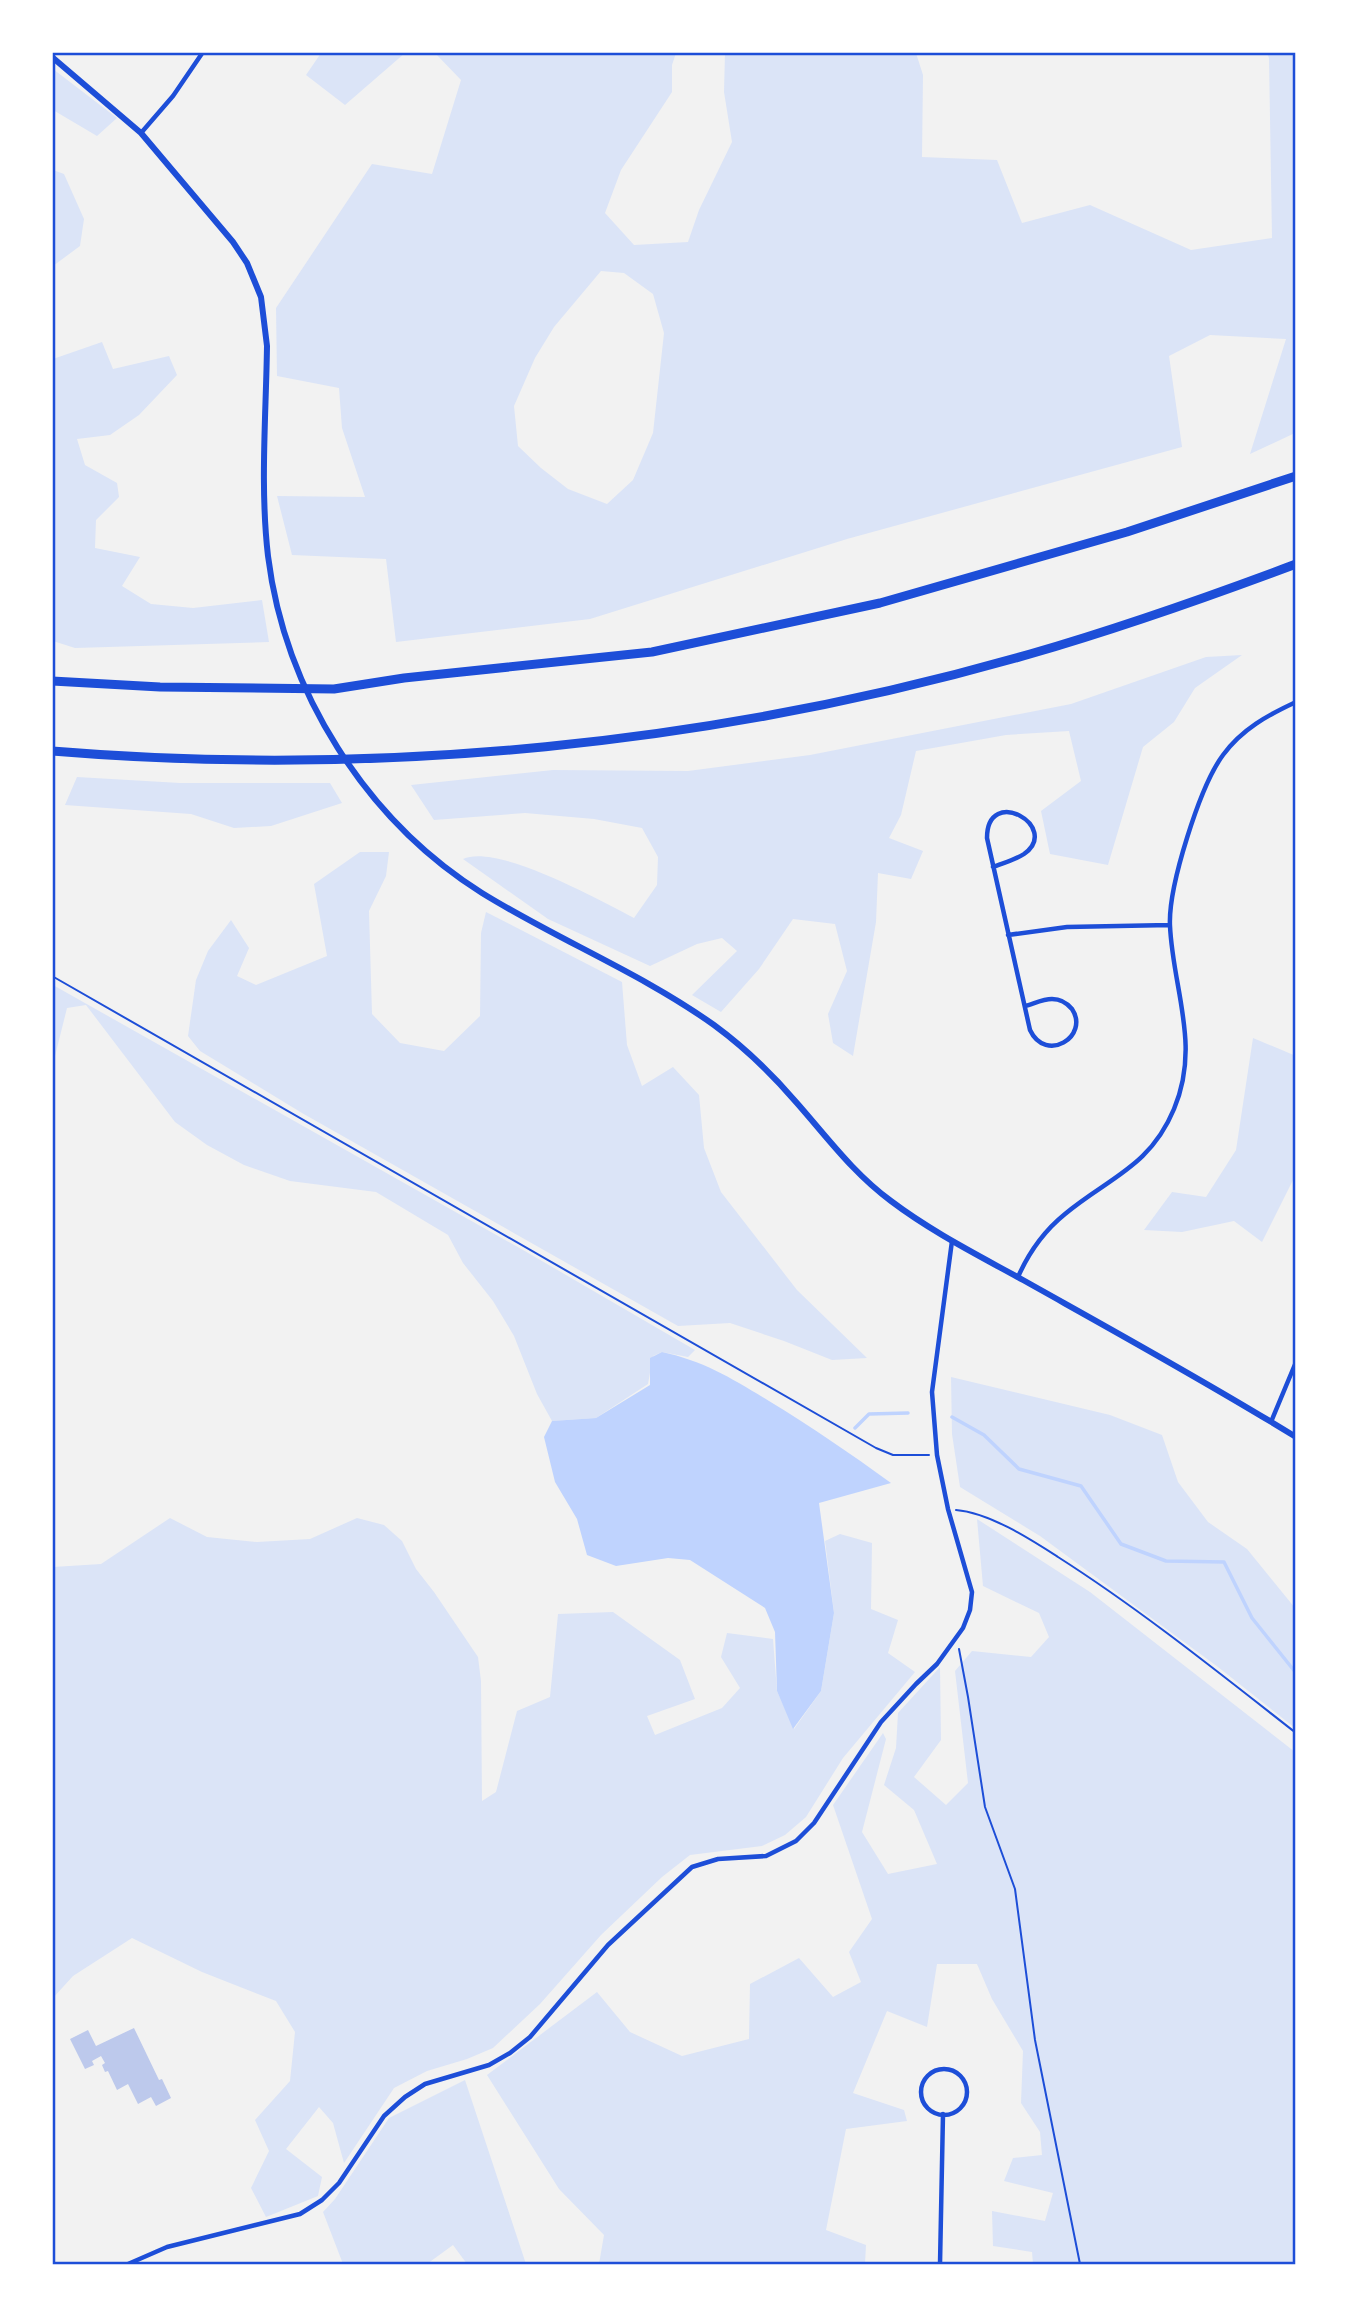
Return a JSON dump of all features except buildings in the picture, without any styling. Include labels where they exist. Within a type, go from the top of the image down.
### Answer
[{"type":"highway","points":[[52,681],[160,687],[334,689],[404,678],[652,652],[880,603],[1127,532],[1296,475]]},
{"type":"highway","points":[[52,751],[160,757],[377,757],[459,753],[600,740],[726,722],[929,681],[1041,651],[1163,612],[1296,564]]},
{"type":"street","points":[[141,134],[173,96],[203,52]]},
{"type":"street","points":[[52,57],[141,134],[233,242],[247,263],[261,297],[267,346],[266,532],[274,594],[303,683],[321,720],[354,772],[394,820],[459,877],[511,910],[675,1000],[716,1027],[772,1076],[845,1161],[907,1213],[1296,1437]]},
{"type":"street","points":[[1018,1277],[1031,1251],[1047,1230],[1066,1213],[1139,1161],[1161,1133],[1173,1111],[1182,1088],[1187,1039],[1170,925],[1172,897],[1183,853],[1205,787],[1223,754],[1246,730],[1296,702]]},
{"type":"street","points":[[993,867],[1019,857],[1030,847],[1032,827],[1023,815],[1007,812],[998,815],[990,823],[986,838],[1030,1030],[1039,1042],[1048,1046],[1067,1041],[1073,1033],[1076,1023],[1074,1013],[1064,1002],[1049,999],[1025,1006]]},
{"type":"street","points":[[1009,935],[1067,927],[1170,925]]},
{"type":"street","points":[[128,2264],[167,2247],[299,2214],[322,2200],[339,2183],[384,2116],[425,2084],[489,2065],[530,2037],[608,1945],[692,1867],[718,1859],[766,1856],[796,1841],[814,1823],[881,1722],[937,1664],[964,1628],[970,1610],[972,1592],[948,1509],[937,1455],[932,1392],[952,1241]]},
{"type":"street","points":[[1271,1422],[1296,1362]]},
{"type":"street","points":[[943,2069],[958,2074],[965,2084],[966,2092],[958,2109],[943,2115],[929,2109],[922,2100],[921,2092],[926,2077],[943,2069]]},
{"type":"street","points":[[940,2264],[943,2115]]},
{"type":"path","points":[[52,976],[876,1448],[893,1455],[937,1455]]},
{"type":"path","points":[[948,1509],[971,1511],[1028,1538],[1108,1589],[1296,1733]]},
{"type":"path","points":[[956,1638],[985,1807],[1015,1889],[1035,2040],[1080,2264]]},
{"type":"shaded area","points":[[321,53],[405,53],[345,105],[306,75]]},
{"type":"shaded area","points":[[435,53],[676,53],[672,65],[672,92],[621,170],[605,213],[634,245],[688,242],[699,210],[732,142],[724,92],[725,53],[916,53],[923,75],[922,157],[997,160],[1022,223],[1090,205],[1191,250],[1272,238],[1267,53],[1295,53],[1295,433],[1250,454],[1286,339],[1210,335],[1169,356],[1182,447],[847,539],[590,619],[396,642],[386,559],[292,555],[277,496],[365,497],[342,428],[339,388],[277,376],[276,308],[372,164],[432,174],[461,80]],"holes":[[[601,271],[624,273],[653,294],[664,333],[653,433],[633,480],[607,504],[568,489],[518,446],[514,406],[535,358],[554,327]]]},
{"type":"shaded area","points":[[52,69],[117,118],[97,136],[53,110]]},
{"type":"shaded area","points":[[53,170],[64,174],[84,219],[80,246],[53,266]]},
{"type":"shaded area","points":[[102,342],[113,369],[169,356],[177,375],[139,415],[110,435],[77,439],[85,465],[117,483],[119,497],[96,520],[95,548],[140,557],[122,586],[151,604],[193,608],[262,600],[269,642],[75,648],[53,641],[53,359]]},
{"type":"shaded area","points":[[1242,655],[1195,688],[1174,722],[1143,747],[1108,865],[1050,854],[1041,811],[1081,781],[1069,731],[1006,735],[916,751],[901,815],[889,838],[923,851],[911,879],[878,873],[876,922],[853,1056],[833,1043],[828,1014],[847,971],[835,924],[793,919],[759,969],[721,1012],[692,995],[737,951],[722,938],[697,944],[650,966],[548,919],[463,859],[479,856],[523,866],[634,918],[657,885],[658,857],[642,828],[594,819],[525,813],[434,820],[411,785],[553,770],[688,771],[810,755],[1071,704],[1206,657]]},
{"type":"shaded area","points":[[77,777],[180,783],[330,783],[342,803],[271,826],[234,828],[191,814],[65,805]]},
{"type":"shaded area","points":[[360,852],[389,852],[386,876],[369,911],[372,1014],[400,1043],[444,1051],[480,1016],[481,933],[486,912],[622,982],[627,1045],[642,1086],[673,1067],[699,1095],[704,1148],[721,1192],[797,1290],[867,1358],[832,1360],[730,1323],[678,1326],[302,1113],[200,1051],[188,1036],[196,980],[208,951],[231,920],[249,948],[237,976],[256,985],[327,956],[314,884]]},
{"type":"shaded area","points":[[53,985],[695,1350],[688,1357],[662,1352],[653,1356],[648,1384],[596,1418],[552,1421],[537,1394],[514,1336],[493,1301],[463,1263],[448,1235],[376,1192],[290,1181],[244,1165],[207,1145],[175,1122],[86,1005],[67,1008],[53,1064]]},
{"type":"shaded area","points":[[1253,1038],[1296,1056],[1295,1176],[1262,1242],[1234,1221],[1182,1232],[1144,1230],[1172,1192],[1206,1197],[1236,1150]]},
{"type":"shaded area","points":[[951,1377],[1110,1415],[1162,1435],[1178,1482],[1208,1522],[1247,1549],[1295,1608],[1295,1728],[1218,1667],[1040,1536],[960,1487],[952,1434]]},
{"type":"shaded area","points":[[170,1518],[207,1537],[257,1542],[310,1539],[357,1518],[384,1525],[402,1541],[416,1569],[478,1657],[481,1681],[482,1801],[496,1792],[517,1711],[550,1697],[558,1614],[613,1612],[680,1660],[695,1699],[647,1716],[655,1735],[722,1708],[740,1688],[721,1657],[727,1633],[773,1639],[777,1691],[794,1729],[821,1691],[834,1613],[825,1541],[840,1534],[872,1543],[871,1609],[898,1620],[888,1653],[915,1672],[843,1758],[806,1817],[785,1835],[762,1846],[690,1855],[662,1877],[601,1935],[540,2004],[493,2048],[427,2071],[394,2088],[344,2163],[333,2123],[319,2107],[286,2149],[322,2177],[318,2196],[266,2217],[251,2188],[269,2151],[255,2120],[290,2081],[295,2032],[276,2001],[202,1972],[132,1938],[73,1976],[53,1998],[53,1567],[101,1564]]},
{"type":"shaded area","points":[[977,1519],[1090,1592],[1295,1752],[1295,2264],[1033,2264],[1032,2252],[993,2246],[992,2211],[1045,2221],[1053,2193],[1004,2181],[1013,2158],[1042,2155],[1040,2132],[1021,2103],[1023,2051],[992,1999],[977,1964],[937,1964],[927,2027],[887,2011],[853,2093],[904,2110],[907,2121],[846,2129],[826,2230],[866,2245],[865,2264],[599,2264],[604,2235],[559,2189],[487,2075],[597,1992],[630,2032],[682,2056],[749,2039],[750,1984],[799,1958],[833,1997],[861,1982],[849,1952],[872,1919],[833,1805],[883,1733],[886,1739],[862,1832],[888,1874],[937,1864],[914,1810],[884,1785],[896,1748],[898,1713],[940,1667],[941,1740],[914,1777],[946,1805],[968,1783],[955,1671],[972,1651],[1031,1657],[1049,1637],[1039,1613],[983,1586]]},
{"type":"shaded area","points":[[465,2080],[526,2264],[467,2264],[453,2245],[427,2264],[343,2264],[323,2212],[335,2199],[389,2118]]},
{"type":"water","points":[[662,1352],[705,1366],[743,1385],[891,1483],[819,1503],[834,1613],[821,1691],[793,1729],[777,1691],[775,1632],[765,1608],[690,1560],[668,1558],[616,1566],[587,1555],[577,1519],[555,1482],[544,1437],[552,1421],[596,1418],[650,1385],[650,1358]]},
{"type":"waterway","points":[[855,1428],[869,1414],[908,1413]]},
{"type":"waterway","points":[[952,1417],[984,1435],[1019,1469],[1081,1486],[1121,1544],[1166,1561],[1224,1562],[1252,1618],[1296,1673]]}]
